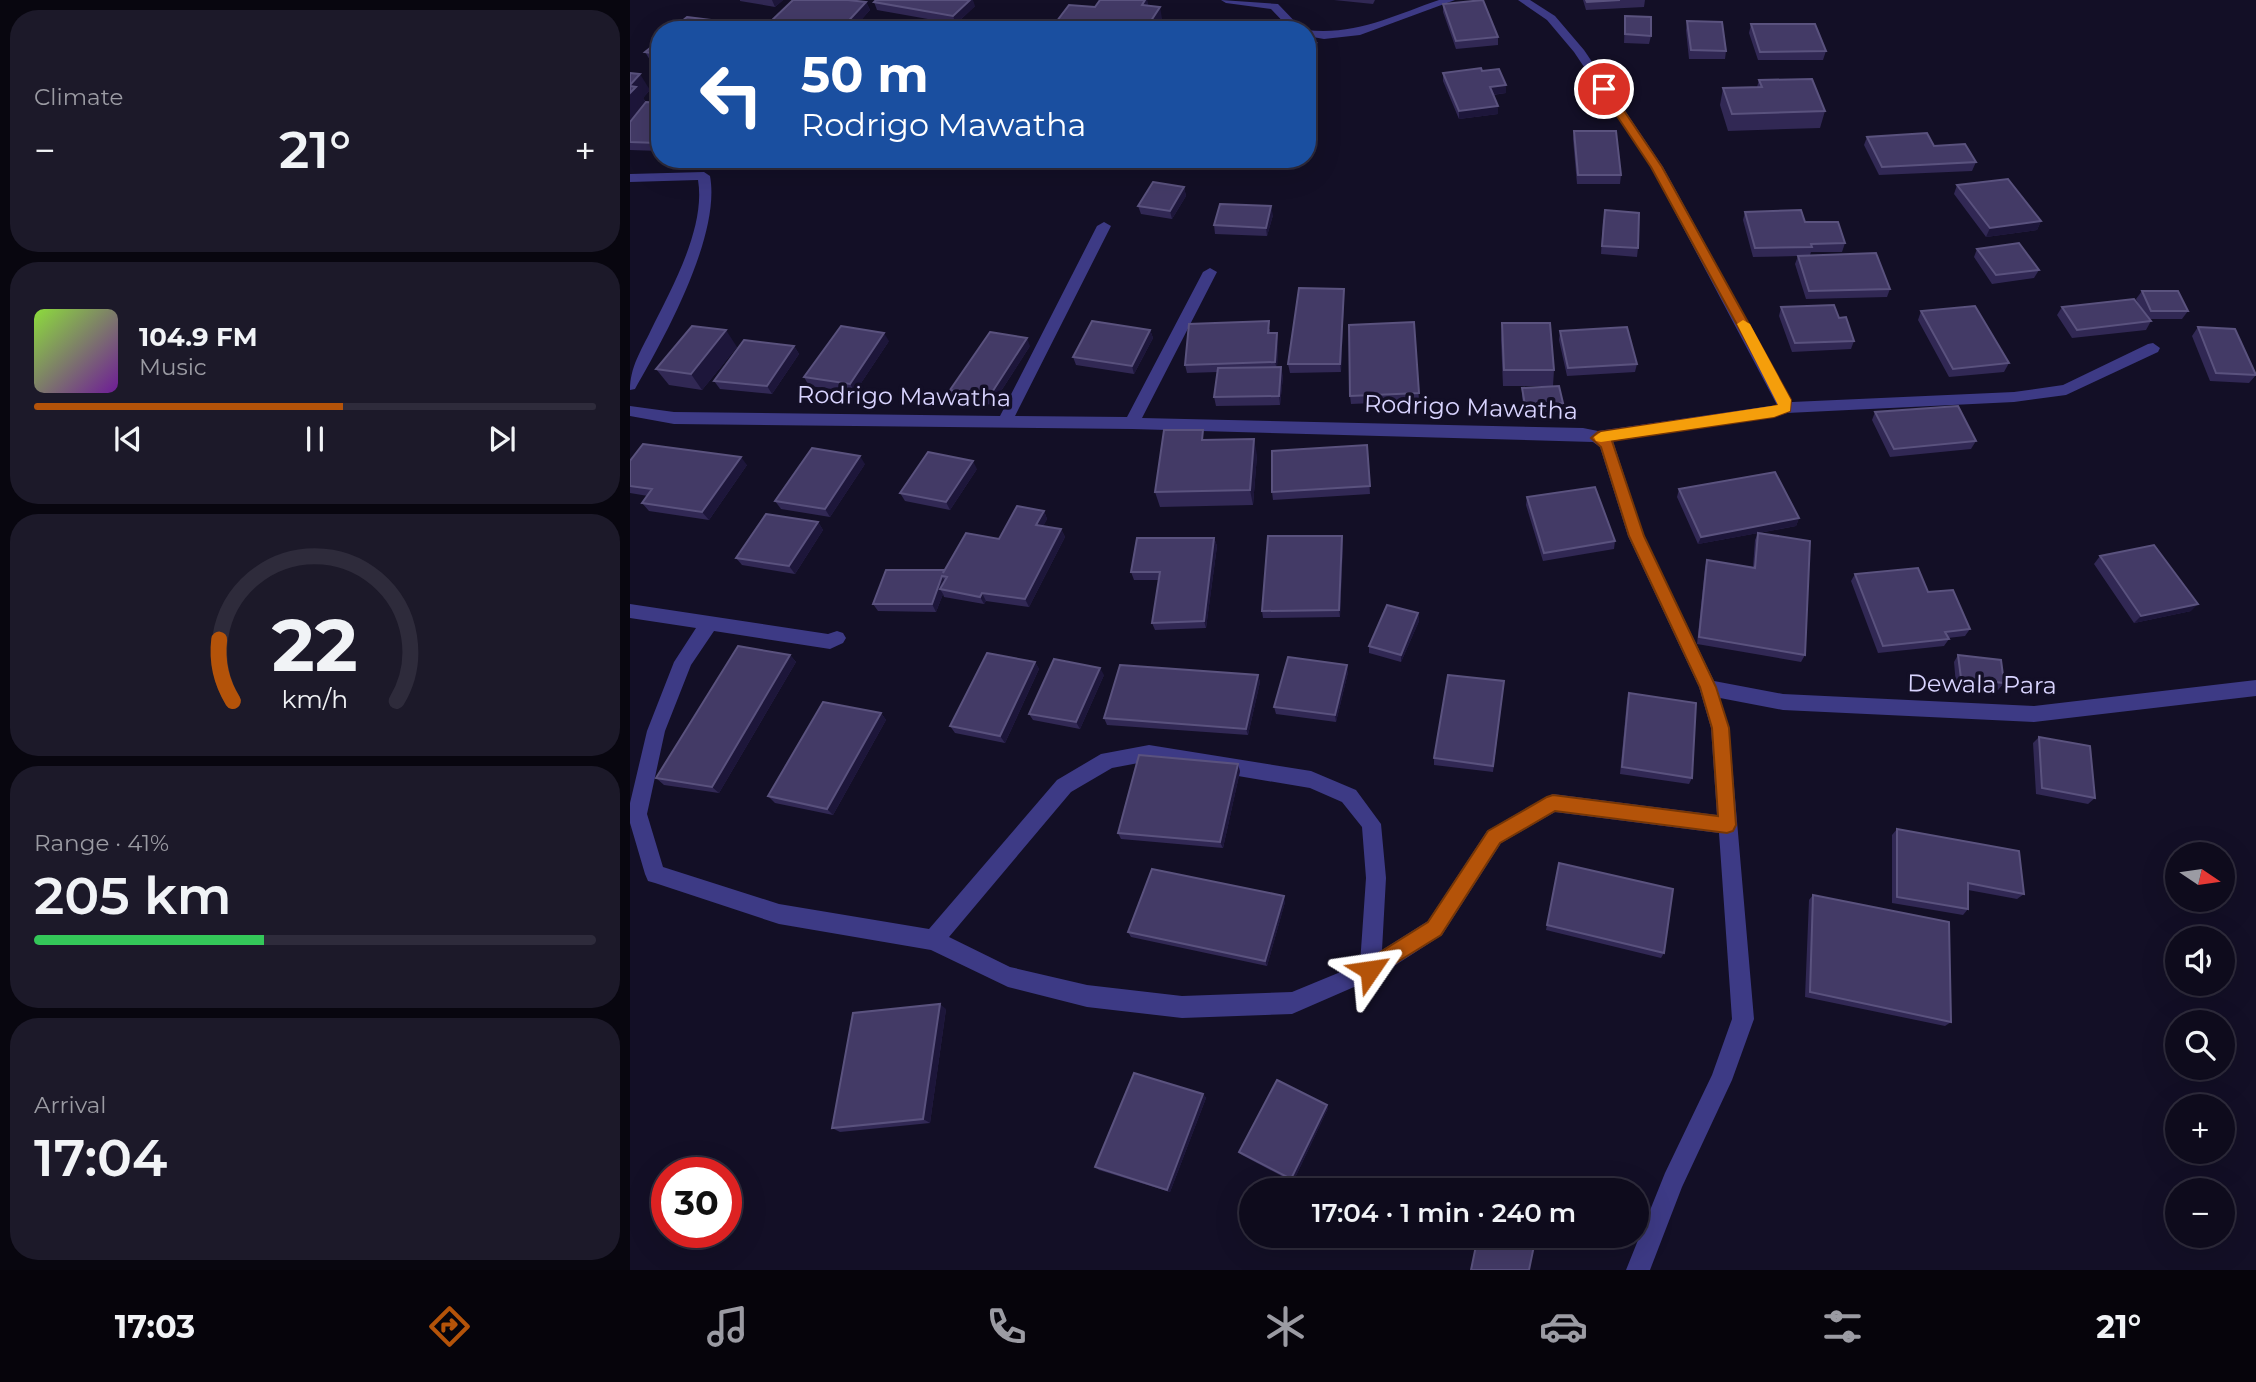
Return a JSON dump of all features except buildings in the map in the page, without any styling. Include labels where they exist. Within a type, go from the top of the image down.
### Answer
[{"type":"street","points":[[1226,0],[1274,6],[1289,21]]},
{"type":"street","points":[[1316,36],[1341,36],[1450,0]]},
{"type":"street","points":[[1524,0],[1551,18],[1578,50],[1657,167],[1784,400],[1785,408]]},
{"type":"street","points":[[630,178],[704,176],[708,183],[708,207],[694,250],[630,385]]},
{"type":"street","points":[[1004,421],[1104,226]]},
{"type":"street","points":[[1132,423],[1210,272]]},
{"type":"street","points":[[1598,438],[1774,412],[1785,408],[2014,397],[2066,390],[2153,348]]},
{"type":"street","name":"Rodrigo Mawatha","points":[[630,411],[674,418],[1132,423],[1583,434],[1608,444],[1636,536],[1708,688],[1720,728],[1744,1019],[1721,1080],[1673,1181],[1638,1270]]},
{"type":"street","points":[[630,611],[830,642],[837,638]]},
{"type":"street","points":[[709,624],[682,662],[656,731],[637,814],[655,874],[779,914],[933,940],[1008,977],[1087,996],[1182,1007],[1292,1003],[1370,970],[1435,929],[1494,837],[1553,803],[1727,825]]},
{"type":"street","name":"Dewala Para","points":[[1708,688],[1783,702],[2034,713],[2256,688]]},
{"type":"street","points":[[933,940],[1064,786],[1108,760],[1149,753],[1311,780],[1349,796],[1371,824],[1376,878],[1370,970]]},
{"type":"slow traffic","points":[[1601,437],[1774,412],[1785,408],[1784,400],[1743,324]]},
{"type":"route","points":[[1370,970],[1435,929],[1494,837],[1553,803],[1727,825],[1720,728],[1708,687],[1679,621],[1636,536],[1608,444],[1598,438],[1774,412],[1785,408],[1784,400],[1657,167],[1604,89]]}]
